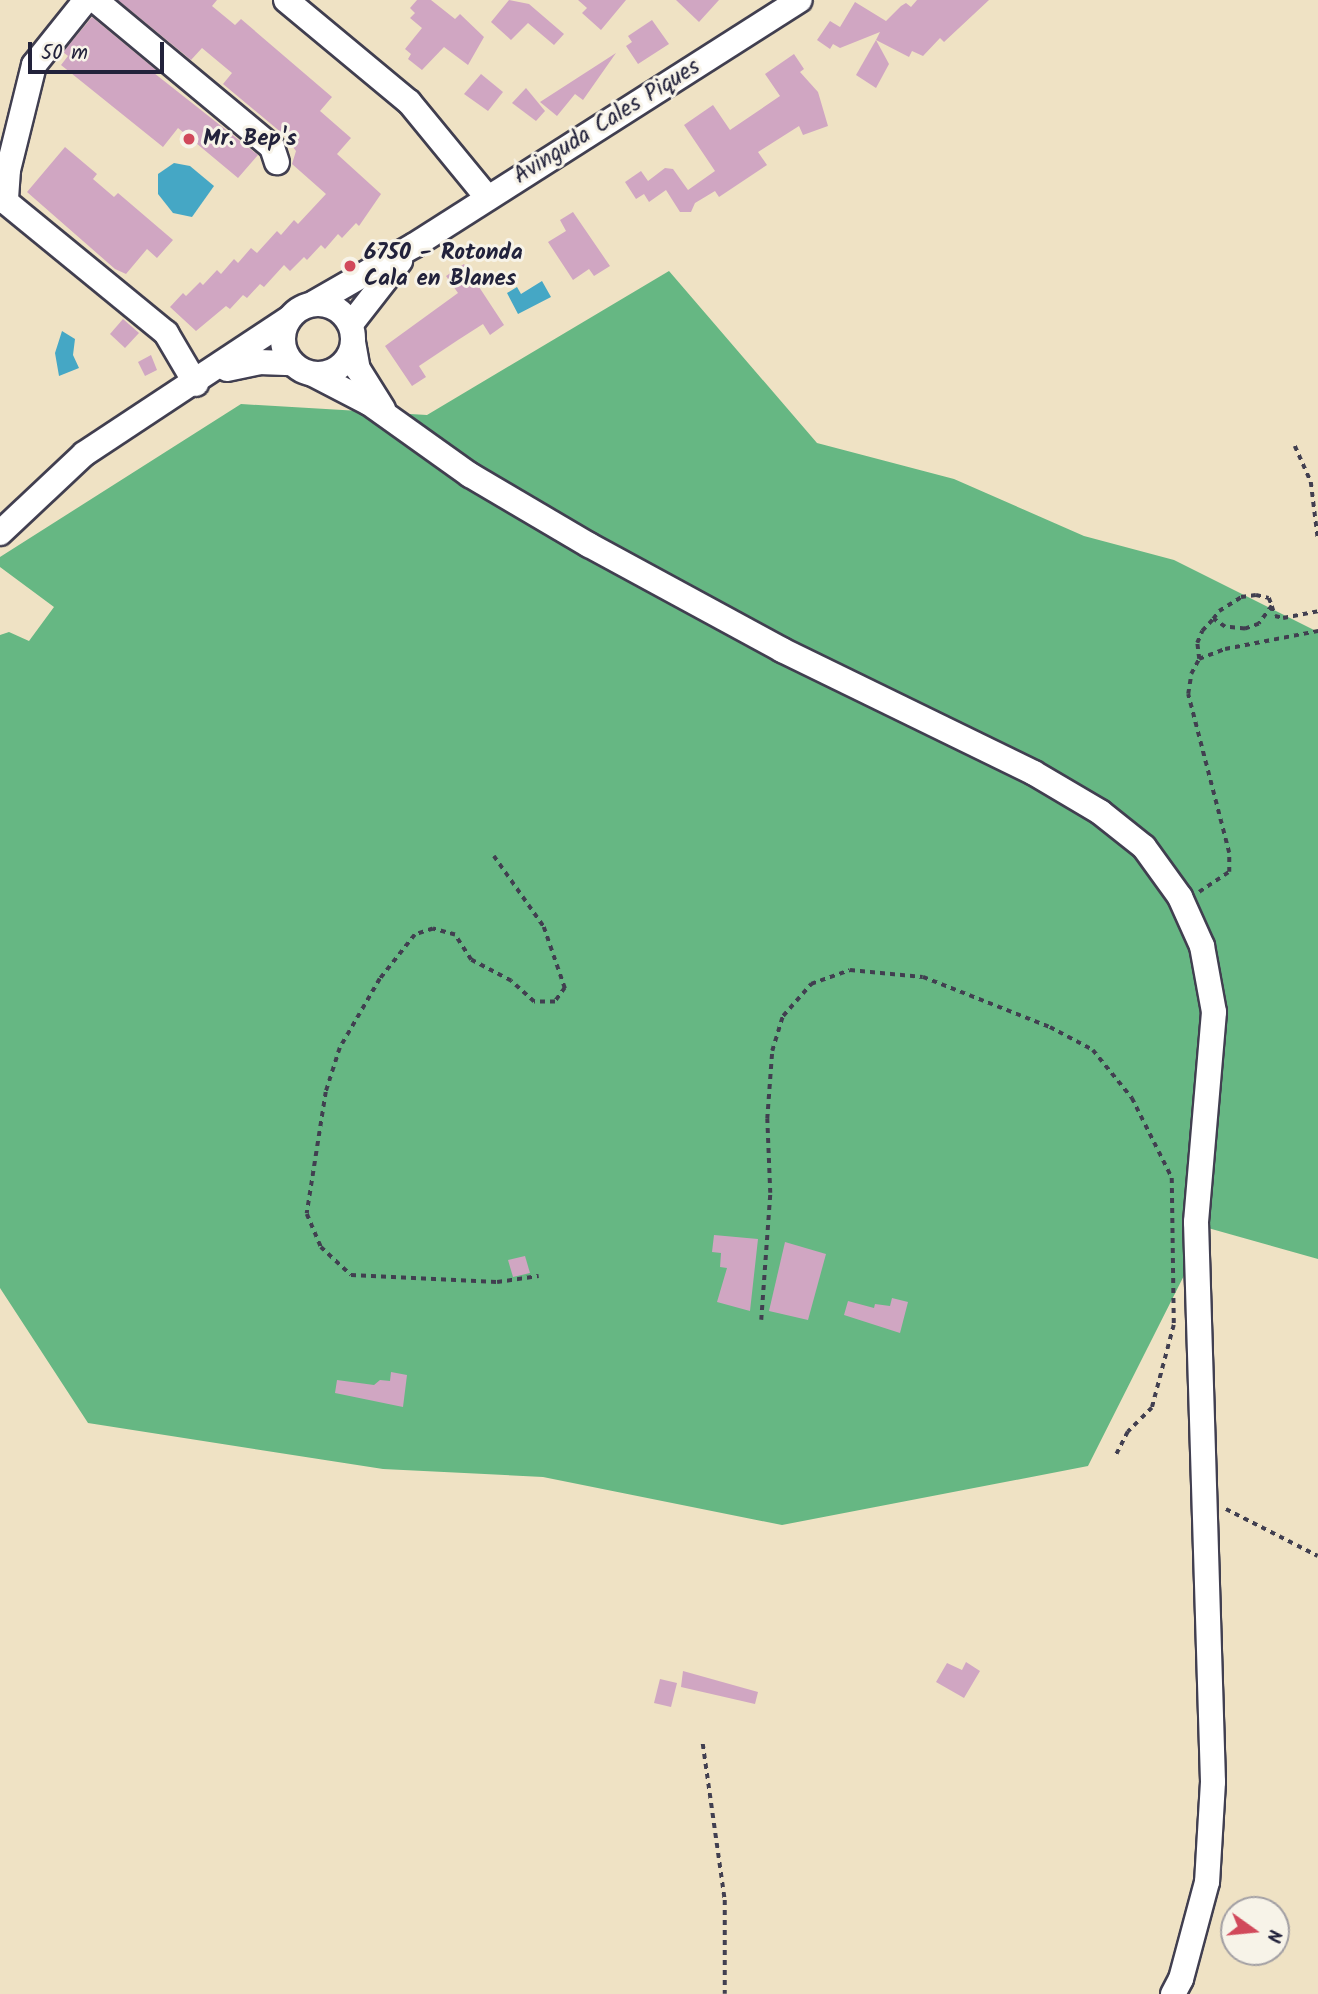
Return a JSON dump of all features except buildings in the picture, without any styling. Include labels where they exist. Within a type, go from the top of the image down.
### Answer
[{"type":"street","points":[[86,0],[34,65],[8,170],[6,202],[166,333],[204,378]]},
{"type":"street","points":[[95,0],[272,147],[277,162]]},
{"type":"street","points":[[286,0],[409,102],[487,197]]},
{"type":"street","name":"Avinguda Cales Piques","points":[[314,303],[415,244],[799,0]]},
{"type":"street","name":"Avinguda Cales Piques","points":[[352,333],[415,244]]},
{"type":"street","points":[[0,533],[84,454],[204,378],[314,303],[339,310],[352,333],[358,369],[387,415]]},
{"type":"street","points":[[288,319],[283,336],[303,369],[387,415],[470,475],[577,538],[782,650],[1034,773],[1100,812],[1191,890],[1214,1012],[1196,1222],[1213,1782],[1208,1882],[1181,1979],[1173,1994]]},
{"type":"street","points":[[204,378],[259,362],[303,369],[342,366],[352,333]]},
{"type":"path","points":[[1295,446],[1311,482],[1318,539]]},
{"type":"path","points":[[1205,904],[1191,890],[1229,872],[1229,853],[1188,694],[1191,674],[1199,659],[1197,643],[1213,619],[1241,597],[1269,598],[1275,616],[1283,618],[1318,611]]},
{"type":"path","points":[[1213,619],[1225,627],[1245,629],[1259,624],[1272,606]]},
{"type":"path","points":[[1199,659],[1225,649],[1318,631]]},
{"type":"path","points":[[494,856],[544,927],[565,988],[555,1002],[534,1002],[512,981],[471,960],[455,935],[433,929],[415,935],[380,979],[340,1048],[326,1091],[307,1214],[321,1247],[351,1275],[497,1282],[539,1276]]},
{"type":"path","points":[[761,1320],[770,1194],[767,1119],[772,1051],[783,1016],[811,984],[850,970],[923,977],[1050,1027],[1093,1050],[1132,1098],[1172,1178],[1174,1325],[1152,1408],[1128,1432],[1116,1456]]},
{"type":"path","points":[[1222,1520],[1221,1506],[1318,1556]]},
{"type":"path","points":[[704,1744],[725,1900],[725,1994]]},
{"type":"green space","points":[[669,271],[817,443],[954,479],[1084,536],[1174,560],[1318,632],[1318,1259],[1208,1228],[1088,1466],[782,1525],[543,1477],[383,1469],[88,1423],[0,1288],[0,635],[9,632],[29,641],[54,607],[0,567],[0,557],[241,404],[427,415]]},
{"type":"water","points":[[174,163],[190,166],[214,186],[192,217],[173,213],[158,194],[158,174]]},
{"type":"water","points":[[542,281],[551,297],[518,314],[507,293],[517,287],[521,294]]},
{"type":"water","points":[[62,331],[75,339],[73,355],[79,368],[59,376],[55,353]]},
{"type":"place","name":"Mr. Bep's","points":[[189,139]]},
{"type":"place","name":"6750 - Rotonda Cala en Blanes","points":[[350,266]]}]
